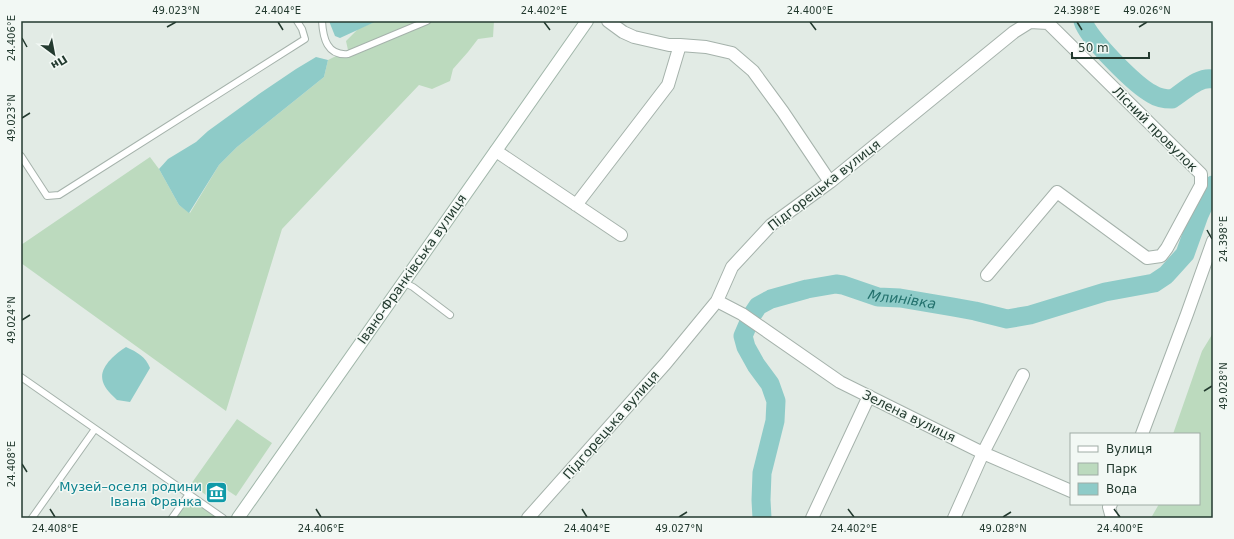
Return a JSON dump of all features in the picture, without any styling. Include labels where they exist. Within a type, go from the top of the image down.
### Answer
[{"type":"street","name":"Івано-Франківська вулиця","points":[[238,518],[586,21]]},
{"type":"street","points":[[608,21],[623,32],[634,37],[669,45],[706,47],[732,53],[752,71],[783,112],[830,182]]},
{"type":"street","name":"Підгорецька вулиця","points":[[528,518],[666,363],[717,301],[732,267],[771,225],[830,182],[1014,32],[1030,22],[1048,23]]},
{"type":"street","name":"Лісний провулок","points":[[987,275],[1058,192],[1147,258],[1162,256],[1201,184],[1201,174],[1048,23]]},
{"type":"street","points":[[576,204],[668,85],[680,45]]},
{"type":"street","points":[[496,151],[621,235]]},
{"type":"street","points":[[1142,433],[1213,241]]},
{"type":"street","name":"Зелена вулиця","points":[[717,301],[742,314],[840,382],[983,453],[1070,491]]},
{"type":"street","points":[[954,518],[983,453],[1023,375]]},
{"type":"street","points":[[812,518],[869,396]]},
{"type":"lane","points":[[21,156],[47,196],[59,195],[305,39],[302,29],[297,21]]},
{"type":"lane","points":[[322,21],[327,44],[333,52],[340,55],[348,54],[427,21]]},
{"type":"lane","points":[[403,282],[413,287],[450,315]]},
{"type":"lane","points":[[21,377],[223,518]]},
{"type":"lane","points":[[32,518],[95,429]]},
{"type":"lane","points":[[172,518],[189,494]]},
{"type":"green space","points":[[377,21],[494,21],[493,37],[478,39],[453,69],[450,81],[432,89],[419,85],[282,229],[226,411],[21,263],[21,245],[150,157],[159,169],[179,205],[190,213],[219,165],[237,147],[324,77],[328,60],[348,50],[346,41],[358,29]]},
{"type":"green space","points":[[1213,333],[1213,518],[1151,518],[1158,505],[1200,505],[1200,433],[1173,433],[1202,351]]},
{"type":"green space","points":[[237,419],[272,443],[236,496],[215,482],[206,495],[191,484]]},
{"type":"green space","points":[[189,494],[223,518],[172,518]]},
{"type":"water","points":[[329,21],[377,21],[340,38],[335,36]]},
{"type":"water","points":[[316,57],[328,60],[324,77],[237,147],[219,165],[189,213],[179,205],[159,169],[168,159],[196,142],[208,131],[259,94]]},
{"type":"water","points":[[126,347],[141,355],[150,368],[130,402],[117,400],[105,387],[102,377],[108,362]]},
{"type":"waterway","name":"Млинівка","points":[[1083,21],[1087,29],[1113,60],[1144,89],[1152,94],[1172,99],[1197,82],[1213,79]]},
{"type":"waterway","name":"Млинівка","points":[[762,518],[762,473],[775,421],[776,401],[770,384],[756,365],[746,347],[743,336],[752,315],[758,306],[771,299],[807,289],[836,284],[878,297],[900,298],[953,307],[1007,319],[1030,315],[1105,292],[1154,283],[1166,275],[1185,254],[1199,215],[1213,185]]},
{"type":"place","name":"Музей–оселя родини Івана Франка","points":[[217,493]]}]
